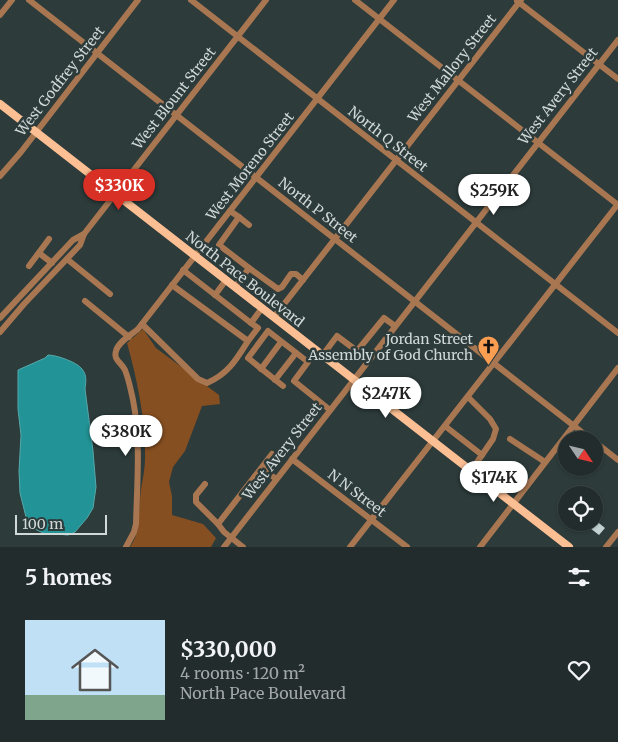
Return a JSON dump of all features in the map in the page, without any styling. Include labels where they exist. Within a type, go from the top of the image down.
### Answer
[{"type":"main road","name":"North Pace Boulevard","points":[[0,104],[569,547]]},
{"type":"street","points":[[0,14],[12,0]]},
{"type":"street","name":"North P Street","points":[[29,0],[580,431]]},
{"type":"street","name":"West Godfrey Street","points":[[0,176],[138,0]]},
{"type":"street","name":"North Q Street","points":[[192,0],[618,333]]},
{"type":"street","name":"West Blount Street","points":[[0,332],[80,245],[84,234],[115,193],[266,0]]},
{"type":"street","points":[[350,547],[618,205],[355,0]]},
{"type":"street","name":"West Moreno Street","points":[[126,547],[136,524],[137,456],[133,403],[125,369],[116,360],[116,351],[119,345],[142,324],[394,0]]},
{"type":"street","points":[[519,1],[618,80]]},
{"type":"street","name":"West Mallory Street","points":[[274,317],[519,1]]},
{"type":"street","name":"West Avery Street","points":[[224,547],[618,40]]},
{"type":"street","points":[[230,211],[249,225]]},
{"type":"street","points":[[239,217],[219,245],[278,290],[291,274],[296,274],[303,280]]},
{"type":"street","name":"West Blount Street","points":[[0,318],[73,240],[84,234]]},
{"type":"street","points":[[29,266],[49,239]]},
{"type":"street","points":[[39,253],[52,263]]},
{"type":"street","points":[[67,259],[110,294]]},
{"type":"street","points":[[235,287],[249,268]]},
{"type":"street","points":[[142,324],[198,379],[207,383],[221,377],[237,358],[258,328],[183,270]]},
{"type":"street","points":[[215,295],[226,280]]},
{"type":"street","points":[[172,284],[248,341]]},
{"type":"street","points":[[18,298],[24,304]]},
{"type":"street","points":[[85,301],[129,337]]},
{"type":"street","points":[[251,323],[262,308]]},
{"type":"street","points":[[322,356],[337,336],[357,352],[384,318],[395,326]]},
{"type":"street","points":[[283,386],[248,358],[268,331],[308,362],[294,381],[330,410]]},
{"type":"street","points":[[261,368],[282,342]]},
{"type":"street","points":[[275,380],[296,353]]},
{"type":"street","points":[[480,547],[618,368]]},
{"type":"street","points":[[468,397],[490,419],[496,429],[493,439],[471,471]]},
{"type":"street","points":[[445,426],[482,455]]},
{"type":"street","points":[[510,439],[545,462]]},
{"type":"street","name":"North P Street","points":[[603,449],[618,460]]},
{"type":"street","points":[[218,524],[272,454]]},
{"type":"street","name":"N N Street","points":[[292,459],[407,547]]},
{"type":"street","points":[[262,468],[276,479]]},
{"type":"street","points":[[205,484],[196,495],[196,502],[224,532],[243,547]]},
{"type":"street","points":[[606,547],[618,532]]},
{"type":"shaded area","points":[[143,329],[156,348],[219,395],[220,404],[202,406],[185,451],[173,467],[169,482],[172,496],[172,515],[203,524],[216,538],[211,547],[130,547],[134,541],[138,524],[145,459],[145,439],[137,384],[127,343]]},
{"type":"water","points":[[48,355],[76,364],[84,371],[86,379],[85,389],[96,487],[93,508],[75,532],[68,535],[43,533],[31,527],[26,517],[20,493],[21,435],[18,409],[18,370]]},
{"type":"building","points":[[594,531],[602,531],[599,535]]},
{"type":"place","name":"Jordan Street Assembly of God Church","points":[[489,366]]}]
